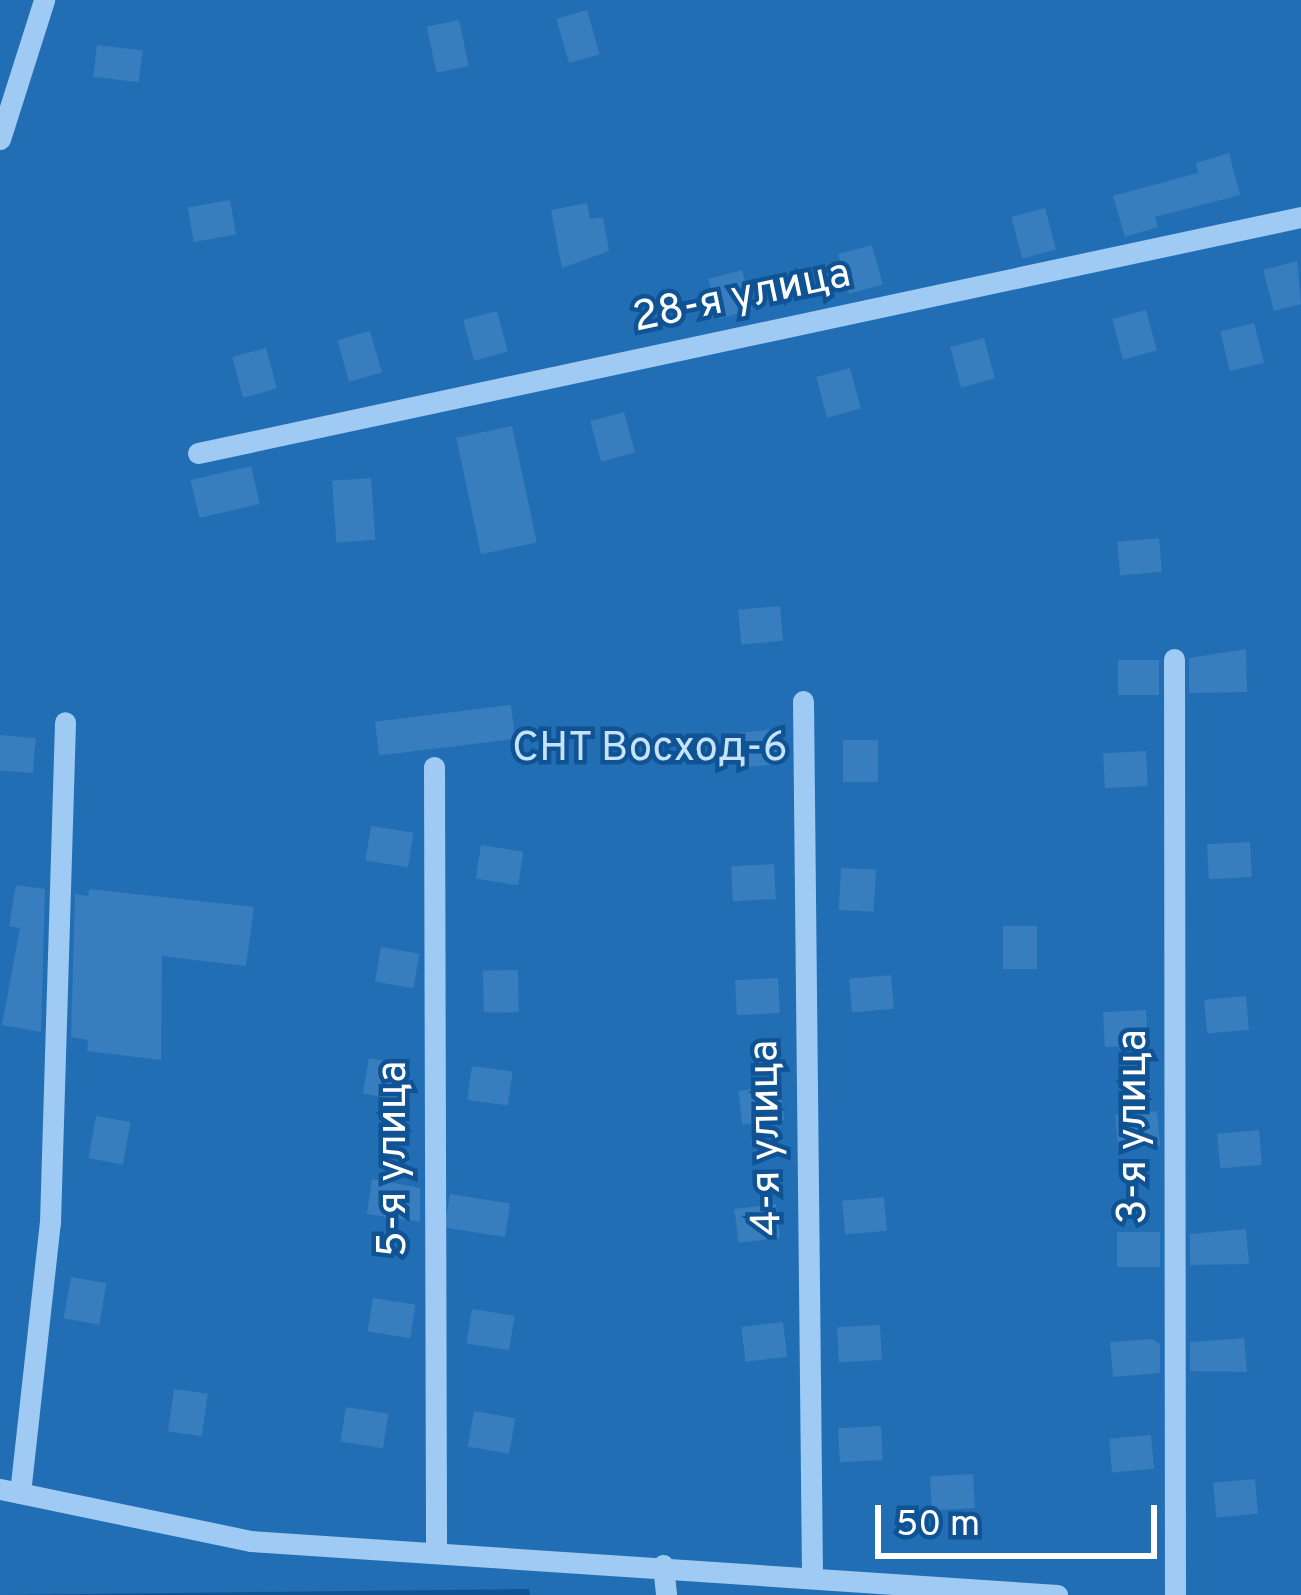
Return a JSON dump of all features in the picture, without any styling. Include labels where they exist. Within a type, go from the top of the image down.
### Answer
[{"type":"street","points":[[0,140],[44,0]]},
{"type":"street","name":"28-я улица","points":[[198,453],[1301,217]]},
{"type":"street","name":"3-я улица","points":[[1174,659],[1175,1595]]},
{"type":"street","name":"4-я улица","points":[[803,701],[812,1575]]},
{"type":"street","points":[[65,722],[50,1222],[10,1491],[251,1541],[1057,1595]]},
{"type":"street","name":"5-я улица","points":[[434,767],[436,1550]]},
{"type":"street","points":[[663,1565],[666,1595]]},
{"type":"green space","name":"СНТ Восход-6","points":[[0,0],[1301,0],[1301,1595],[530,1595],[529,1589],[0,1595]]},
{"type":"building","points":[[587,10],[600,54],[569,63],[556,19]]},
{"type":"building","points":[[459,20],[469,66],[436,73],[427,27]]},
{"type":"building","points":[[97,45],[143,51],[139,82],[93,77]]},
{"type":"building","points":[[1229,153],[1240,195],[1155,217],[1158,227],[1125,237],[1113,196],[1198,173],[1196,163]]},
{"type":"building","points":[[230,200],[236,234],[194,242],[188,207]]},
{"type":"building","points":[[587,203],[590,219],[603,217],[609,251],[562,268],[551,210]]},
{"type":"building","points":[[1045,208],[1056,250],[1022,259],[1011,217]]},
{"type":"building","points":[[872,245],[883,285],[849,294],[838,254]]},
{"type":"building","points":[[1297,261],[1301,304],[1274,311],[1263,270]]},
{"type":"building","points":[[742,270],[753,310],[719,319],[708,279]]},
{"type":"building","points":[[1146,310],[1157,351],[1123,360],[1112,319]]},
{"type":"building","points":[[497,311],[508,352],[474,361],[463,320]]},
{"type":"building","points":[[1254,323],[1264,363],[1230,371],[1220,331]]},
{"type":"building","points":[[370,331],[382,372],[349,382],[337,340]]},
{"type":"building","points":[[984,338],[995,379],[961,388],[950,347]]},
{"type":"building","points":[[266,348],[277,389],[243,398],[232,357]]},
{"type":"building","points":[[850,368],[861,409],[827,418],[816,377]]},
{"type":"building","points":[[624,412],[635,453],[601,462],[590,421]]},
{"type":"building","points":[[512,426],[537,542],[481,554],[456,438]]},
{"type":"building","points":[[251,466],[260,504],[199,518],[191,480]]},
{"type":"building","points":[[371,478],[375,540],[336,543],[332,481]]},
{"type":"building","points":[[1159,538],[1162,572],[1120,576],[1117,542]]},
{"type":"building","points":[[780,606],[783,641],[741,645],[738,610]]},
{"type":"building","points":[[1246,649],[1247,692],[1189,693],[1189,658]]},
{"type":"building","points":[[1118,660],[1159,660],[1159,695],[1118,695]]},
{"type":"building","points":[[511,705],[515,739],[379,755],[375,722]]},
{"type":"building","points":[[779,729],[782,764],[740,768],[737,733]]},
{"type":"building","points":[[0,735],[36,738],[33,773],[0,770]]},
{"type":"building","points":[[843,740],[878,740],[878,782],[843,782]]},
{"type":"building","points":[[1146,751],[1148,786],[1105,788],[1103,753]]},
{"type":"building","points":[[371,826],[413,833],[408,867],[366,861]]},
{"type":"building","points":[[1250,842],[1252,877],[1209,879],[1207,844]]},
{"type":"building","points":[[481,845],[523,852],[518,885],[476,879]]},
{"type":"building","points":[[774,864],[776,899],[733,901],[731,866]]},
{"type":"building","points":[[841,868],[876,870],[874,912],[839,910]]},
{"type":"building","points":[[16,885],[45,889],[41,1032],[2,1025],[20,928],[9,926]]},
{"type":"building","points":[[89,889],[254,907],[246,966],[162,956],[161,1060],[87,1051],[88,1040],[71,1037],[75,894],[88,896]]},
{"type":"building","points":[[1003,926],[1037,926],[1037,969],[1003,969]]},
{"type":"building","points":[[381,947],[419,954],[413,988],[375,981]]},
{"type":"building","points":[[518,970],[519,1012],[484,1013],[483,971]]},
{"type":"building","points":[[891,975],[894,1009],[852,1013],[849,979]]},
{"type":"building","points":[[778,978],[780,1013],[737,1015],[735,980]]},
{"type":"building","points":[[1246,996],[1249,1030],[1207,1034],[1204,1000]]},
{"type":"building","points":[[1146,1010],[1148,1045],[1105,1047],[1103,1012]]},
{"type":"building","points":[[369,1058],[410,1065],[404,1101],[363,1093]]},
{"type":"building","points":[[472,1066],[513,1072],[508,1105],[467,1100]]},
{"type":"building","points":[[780,1086],[784,1120],[742,1125],[738,1091]]},
{"type":"building","points":[[1157,1111],[1160,1146],[1118,1150],[1115,1115]]},
{"type":"building","points":[[96,1116],[130,1122],[123,1164],[89,1158]]},
{"type":"building","points":[[1259,1130],[1262,1165],[1220,1169],[1217,1134]]},
{"type":"building","points":[[372,1179],[420,1188],[420,1222],[367,1214]]},
{"type":"building","points":[[450,1194],[510,1204],[505,1237],[445,1228]]},
{"type":"building","points":[[884,1197],[887,1231],[845,1235],[842,1201]]},
{"type":"building","points":[[776,1204],[780,1238],[738,1243],[734,1209]]},
{"type":"building","points":[[1246,1229],[1249,1264],[1190,1265],[1190,1234]]},
{"type":"building","points":[[1117,1232],[1160,1232],[1160,1267],[1117,1267]]},
{"type":"building","points":[[71,1277],[106,1283],[99,1325],[64,1318]]},
{"type":"building","points":[[373,1298],[415,1305],[410,1338],[368,1332]]},
{"type":"building","points":[[472,1309],[514,1316],[509,1350],[467,1344]]},
{"type":"building","points":[[783,1322],[787,1357],[746,1362],[741,1327]]},
{"type":"building","points":[[880,1325],[882,1360],[839,1362],[837,1327]]},
{"type":"building","points":[[1244,1338],[1247,1372],[1190,1371],[1190,1342]]},
{"type":"building","points":[[1152,1339],[1160,1344],[1160,1373],[1113,1377],[1110,1342]]},
{"type":"building","points":[[174,1389],[208,1394],[202,1436],[168,1432]]},
{"type":"building","points":[[346,1407],[388,1414],[383,1448],[341,1442]]},
{"type":"building","points":[[474,1411],[515,1418],[509,1454],[468,1446]]},
{"type":"building","points":[[881,1426],[883,1460],[840,1462],[838,1428]]},
{"type":"building","points":[[1151,1435],[1154,1469],[1112,1473],[1109,1439]]},
{"type":"building","points":[[973,1474],[975,1508],[932,1510],[930,1476]]},
{"type":"building","points":[[1255,1479],[1258,1514],[1216,1518],[1213,1483]]}]
